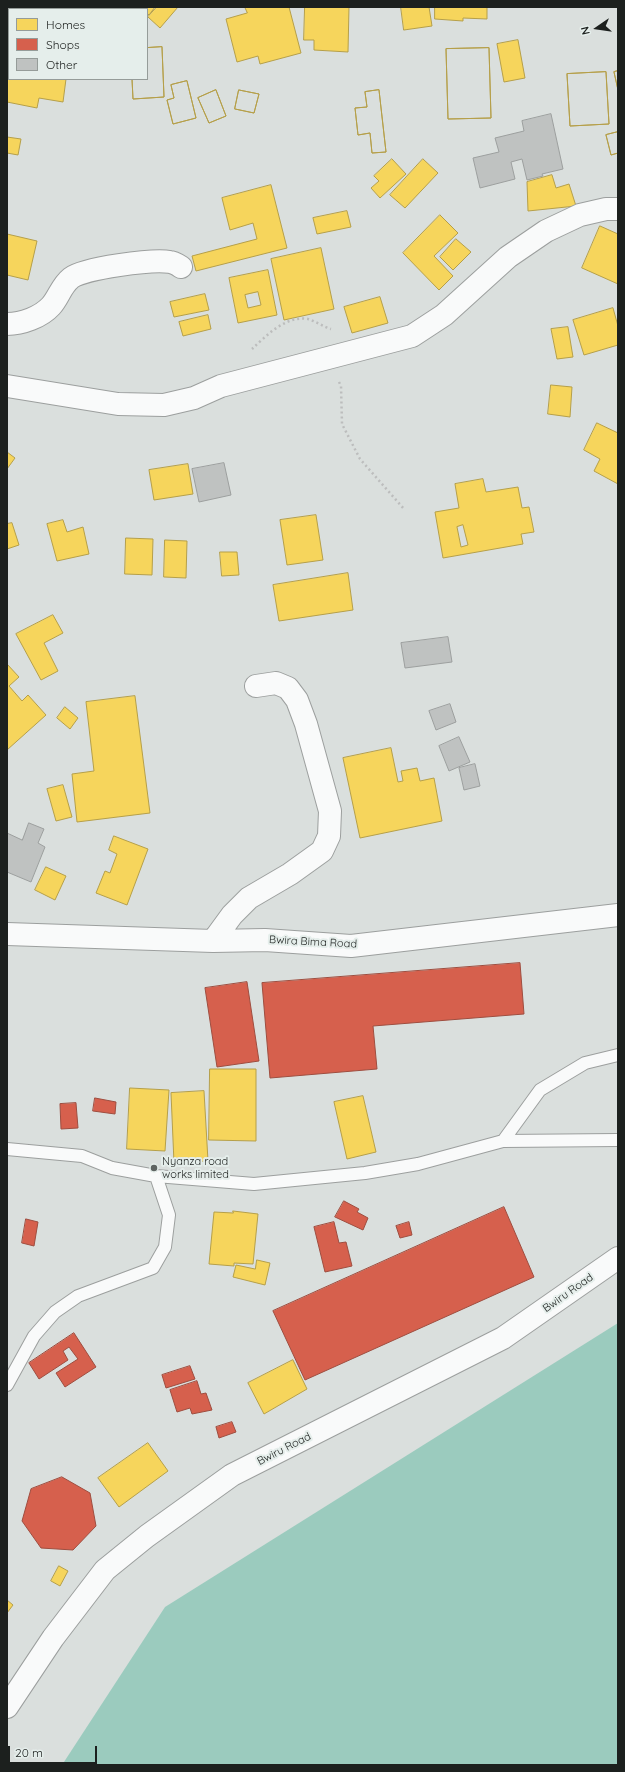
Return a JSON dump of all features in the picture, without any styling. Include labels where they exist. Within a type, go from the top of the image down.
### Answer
[{"type":"street","points":[[7,386],[118,404],[164,405],[194,398],[221,386],[412,336],[444,315],[508,257],[546,231],[580,215],[606,209],[618,209]]},
{"type":"street","points":[[7,324],[33,318],[51,306],[60,288],[71,278],[84,271],[139,263],[170,262],[181,267]]},
{"type":"street","points":[[213,941],[232,915],[249,898],[290,874],[322,851],[329,836],[330,811],[298,700],[288,688],[276,683],[256,686]]},
{"type":"street","name":"Bwira Bima Road","points":[[7,934],[213,941],[265,940],[351,946],[618,915]]},
{"type":"street","name":"Bwiru Road","points":[[7,1707],[53,1638],[105,1570],[147,1536],[232,1475],[503,1338],[618,1258]]},
{"type":"lane","points":[[503,1141],[540,1090],[585,1063],[618,1055]]},
{"type":"lane","points":[[7,1149],[82,1156],[112,1168],[156,1176],[254,1184],[365,1173],[418,1164],[503,1141],[618,1140]]},
{"type":"lane","points":[[7,1385],[34,1336],[55,1312],[78,1296],[153,1268],[165,1247],[169,1215],[156,1176]]},
{"type":"path","points":[[315,361],[334,375],[341,386],[342,424],[360,459],[404,509]]},
{"type":"green space","points":[[618,1323],[618,1765],[62,1765],[165,1607]]},
{"type":"building: Homes","points":[[109,7],[136,7],[136,8]]},
{"type":"building: Homes","points":[[138,7],[155,7],[149,15],[148,8]]},
{"type":"building: Homes","points":[[157,7],[178,7],[160,28],[148,17]]},
{"type":"building: Homes","points":[[245,7],[289,7],[301,53],[260,64],[258,56],[237,62],[226,19],[247,13]]},
{"type":"building: Homes","points":[[305,7],[349,7],[348,52],[314,50],[314,40],[304,40]]},
{"type":"building: Homes","points":[[401,7],[429,7],[432,26],[404,30]]},
{"type":"building: Homes","points":[[435,7],[487,7],[487,19],[463,18],[463,21],[435,19]]},
{"type":"building: Homes","points":[[518,40],[525,78],[504,82],[497,44]]},
{"type":"building: Homes","points":[[162,47],[164,97],[133,99],[132,80],[148,80],[148,48]]},
{"type":"building: Homes","points":[[162,47],[164,97],[133,99],[132,80],[148,80],[148,48]]},
{"type":"building: Homes","points":[[489,48],[491,118],[448,119],[446,49]]},
{"type":"building: Homes","points":[[489,48],[491,118],[448,119],[446,49]]},
{"type":"building: Homes","points":[[7,58],[8,80],[66,80],[63,102],[39,98],[37,108],[7,102]]},
{"type":"building: Homes","points":[[618,71],[618,90],[614,72]]},
{"type":"building: Homes","points":[[618,71],[618,90],[614,72]]},
{"type":"building: Homes","points":[[606,72],[609,124],[570,126],[567,74]]},
{"type":"building: Homes","points":[[606,72],[609,124],[570,126],[567,74]]},
{"type":"building: Homes","points":[[187,81],[196,118],[173,124],[167,100],[174,98],[171,85]]},
{"type":"building: Homes","points":[[187,81],[196,118],[173,124],[167,100],[174,98],[171,85]]},
{"type":"building: Homes","points":[[216,90],[226,116],[209,123],[198,98]]},
{"type":"building: Homes","points":[[216,90],[226,116],[209,123],[198,98]]},
{"type":"building: Homes","points":[[239,90],[259,94],[254,113],[235,109]]},
{"type":"building: Homes","points":[[239,90],[259,94],[254,113],[235,109]]},
{"type":"building: Homes","points":[[379,90],[386,152],[372,153],[370,133],[358,135],[355,108],[367,107],[365,92]]},
{"type":"building: Homes","points":[[379,90],[386,152],[372,153],[370,133],[358,135],[355,108],[367,107],[365,92]]},
{"type":"building: Homes","points":[[618,132],[618,153],[611,155],[606,135]]},
{"type":"building: Homes","points":[[618,132],[618,153],[611,155],[606,135]]},
{"type":"building: Homes","points":[[7,137],[21,139],[18,155],[7,153]]},
{"type":"building: Homes","points":[[392,159],[406,174],[380,198],[371,188],[379,181],[374,176]]},
{"type":"building: Homes","points":[[423,159],[438,173],[405,208],[390,195]]},
{"type":"building: Homes","points":[[552,175],[556,188],[569,184],[576,206],[528,211],[527,182]]},
{"type":"building: Homes","points":[[271,185],[287,248],[196,271],[192,256],[257,239],[253,223],[230,230],[222,198]]},
{"type":"building: Homes","points":[[347,211],[351,227],[317,234],[313,218]]},
{"type":"building: Homes","points":[[440,215],[458,233],[434,256],[453,276],[439,290],[403,253]]},
{"type":"building: Homes","points":[[600,226],[618,234],[618,284],[582,268]]},
{"type":"building: Homes","points":[[7,234],[37,241],[28,280],[7,275]]},
{"type":"building: Homes","points":[[456,239],[471,252],[453,270],[440,257]]},
{"type":"building: Homes","points":[[321,248],[334,309],[284,320],[271,259]]},
{"type":"building: Homes","points":[[268,270],[277,315],[238,323],[229,278]],"holes":[[[258,292],[261,305],[248,308],[245,295]]]},
{"type":"building: Homes","points":[[205,294],[209,310],[174,317],[170,302]]},
{"type":"building: Homes","points":[[380,297],[388,323],[352,333],[344,307]]},
{"type":"building: Homes","points":[[613,308],[618,326],[618,345],[584,355],[573,320]]},
{"type":"building: Homes","points":[[208,315],[211,329],[183,336],[179,322]]},
{"type":"building: Homes","points":[[568,327],[573,357],[557,359],[551,329]]},
{"type":"building: Homes","points":[[551,385],[572,387],[570,417],[548,414]]},
{"type":"building: Homes","points":[[597,423],[618,433],[618,484],[594,471],[600,459],[584,450]]},
{"type":"building: Homes","points":[[7,452],[15,458],[7,469]]},
{"type":"building: Homes","points":[[188,464],[193,494],[154,500],[149,470]]},
{"type":"building: Homes","points":[[483,479],[486,492],[518,487],[522,508],[529,507],[534,532],[521,534],[523,544],[443,558],[435,512],[459,508],[455,484]],"holes":[[[463,525],[468,545],[461,547],[457,527]]]},
{"type":"building: Homes","points":[[316,515],[323,560],[287,565],[280,520]]},
{"type":"building: Homes","points":[[63,520],[67,532],[83,527],[89,554],[57,561],[47,524]]},
{"type":"building: Homes","points":[[12,523],[19,545],[7,549],[7,524]]},
{"type":"building: Homes","points":[[126,538],[153,539],[152,575],[125,574]]},
{"type":"building: Homes","points":[[165,540],[187,541],[186,578],[164,577]]},
{"type":"building: Homes","points":[[220,552],[237,552],[239,575],[222,576]]},
{"type":"building: Homes","points":[[348,573],[353,610],[279,621],[273,585]]},
{"type":"building: Homes","points":[[53,615],[63,633],[44,643],[58,671],[41,680],[16,634]]},
{"type":"building: Homes","points":[[7,664],[19,677],[9,686],[22,701],[28,695],[46,715],[7,750]]},
{"type":"building: Homes","points":[[135,696],[150,813],[77,822],[72,774],[94,771],[86,702]]},
{"type":"building: Homes","points":[[65,707],[78,718],[70,729],[57,718]]},
{"type":"building: Homes","points":[[391,748],[398,782],[403,781],[401,771],[417,768],[420,781],[434,778],[442,821],[360,838],[343,758]]},
{"type":"building: Homes","points":[[63,785],[72,817],[56,821],[47,789]]},
{"type":"building: Homes","points":[[114,836],[148,849],[127,905],[96,893],[105,871],[110,873],[117,854],[109,850]]},
{"type":"building: Homes","points":[[46,867],[66,876],[55,900],[35,890]]},
{"type":"building: Homes","points":[[210,1069],[256,1069],[256,1141],[209,1140]]},
{"type":"building: Homes","points":[[130,1088],[169,1090],[165,1151],[127,1149]]},
{"type":"building: Homes","points":[[204,1091],[208,1161],[174,1163],[171,1093]]},
{"type":"building: Homes","points":[[363,1096],[376,1152],[347,1159],[334,1102]]},
{"type":"building: Homes","points":[[233,1211],[258,1214],[253,1264],[234,1263],[234,1266],[209,1264],[214,1212],[233,1213]]},
{"type":"building: Homes","points":[[257,1260],[270,1263],[265,1285],[233,1277],[236,1265],[255,1269]]},
{"type":"building: Homes","points":[[293,1360],[307,1389],[264,1414],[248,1383]]},
{"type":"building: Homes","points":[[148,1443],[168,1471],[119,1507],[98,1478]]},
{"type":"building: Homes","points":[[59,1566],[68,1571],[60,1586],[51,1581]]},
{"type":"building: Homes","points":[[7,1600],[13,1605],[7,1613]]},
{"type":"building: Shops","points":[[520,963],[524,1014],[373,1026],[377,1069],[270,1078],[262,983]]},
{"type":"building: Shops","points":[[247,982],[259,1061],[217,1067],[205,988]]},
{"type":"building: Shops","points":[[95,1098],[116,1102],[115,1114],[93,1111]]},
{"type":"building: Shops","points":[[76,1103],[78,1128],[61,1129],[60,1104]]},
{"type":"building: Shops","points":[[344,1201],[359,1209],[357,1212],[368,1218],[363,1230],[335,1217]]},
{"type":"building: Shops","points":[[504,1207],[534,1277],[305,1380],[273,1311]]},
{"type":"building: Shops","points":[[26,1219],[38,1222],[34,1246],[22,1243]]},
{"type":"building: Shops","points":[[334,1222],[339,1243],[346,1242],[352,1266],[325,1272],[314,1227]]},
{"type":"building: Shops","points":[[409,1222],[412,1235],[400,1238],[396,1226]]},
{"type":"building: Shops","points":[[74,1333],[96,1367],[65,1387],[56,1373],[78,1359],[69,1347],[63,1351],[68,1360],[39,1379],[29,1363]]},
{"type":"building: Shops","points":[[190,1366],[195,1379],[166,1388],[162,1375]]},
{"type":"building: Shops","points":[[197,1381],[201,1394],[206,1393],[212,1410],[192,1414],[190,1408],[177,1412],[170,1390]]},
{"type":"building: Shops","points":[[232,1422],[236,1432],[219,1438],[216,1427]]},
{"type":"building: Shops","points":[[62,1477],[90,1493],[96,1526],[73,1550],[41,1548],[22,1521],[31,1489]]},
{"type":"building: Other","points":[[551,114],[563,169],[542,174],[543,176],[527,180],[522,159],[511,162],[515,179],[480,188],[473,158],[499,152],[495,138],[524,131],[522,121]]},
{"type":"building: Other","points":[[224,463],[231,495],[199,502],[192,469]]},
{"type":"building: Other","points":[[448,637],[452,662],[405,668],[401,643]]},
{"type":"building: Other","points":[[450,704],[456,722],[436,730],[429,711]]},
{"type":"building: Other","points":[[459,737],[470,762],[449,771],[439,746]]},
{"type":"building: Other","points":[[475,764],[480,786],[464,790],[459,768]]},
{"type":"building: Other","points":[[29,823],[44,829],[38,843],[45,847],[31,882],[7,872],[7,833],[22,840]]},
{"type":"place","name":"Nyanza road works limited","points":[[154,1168]]}]
